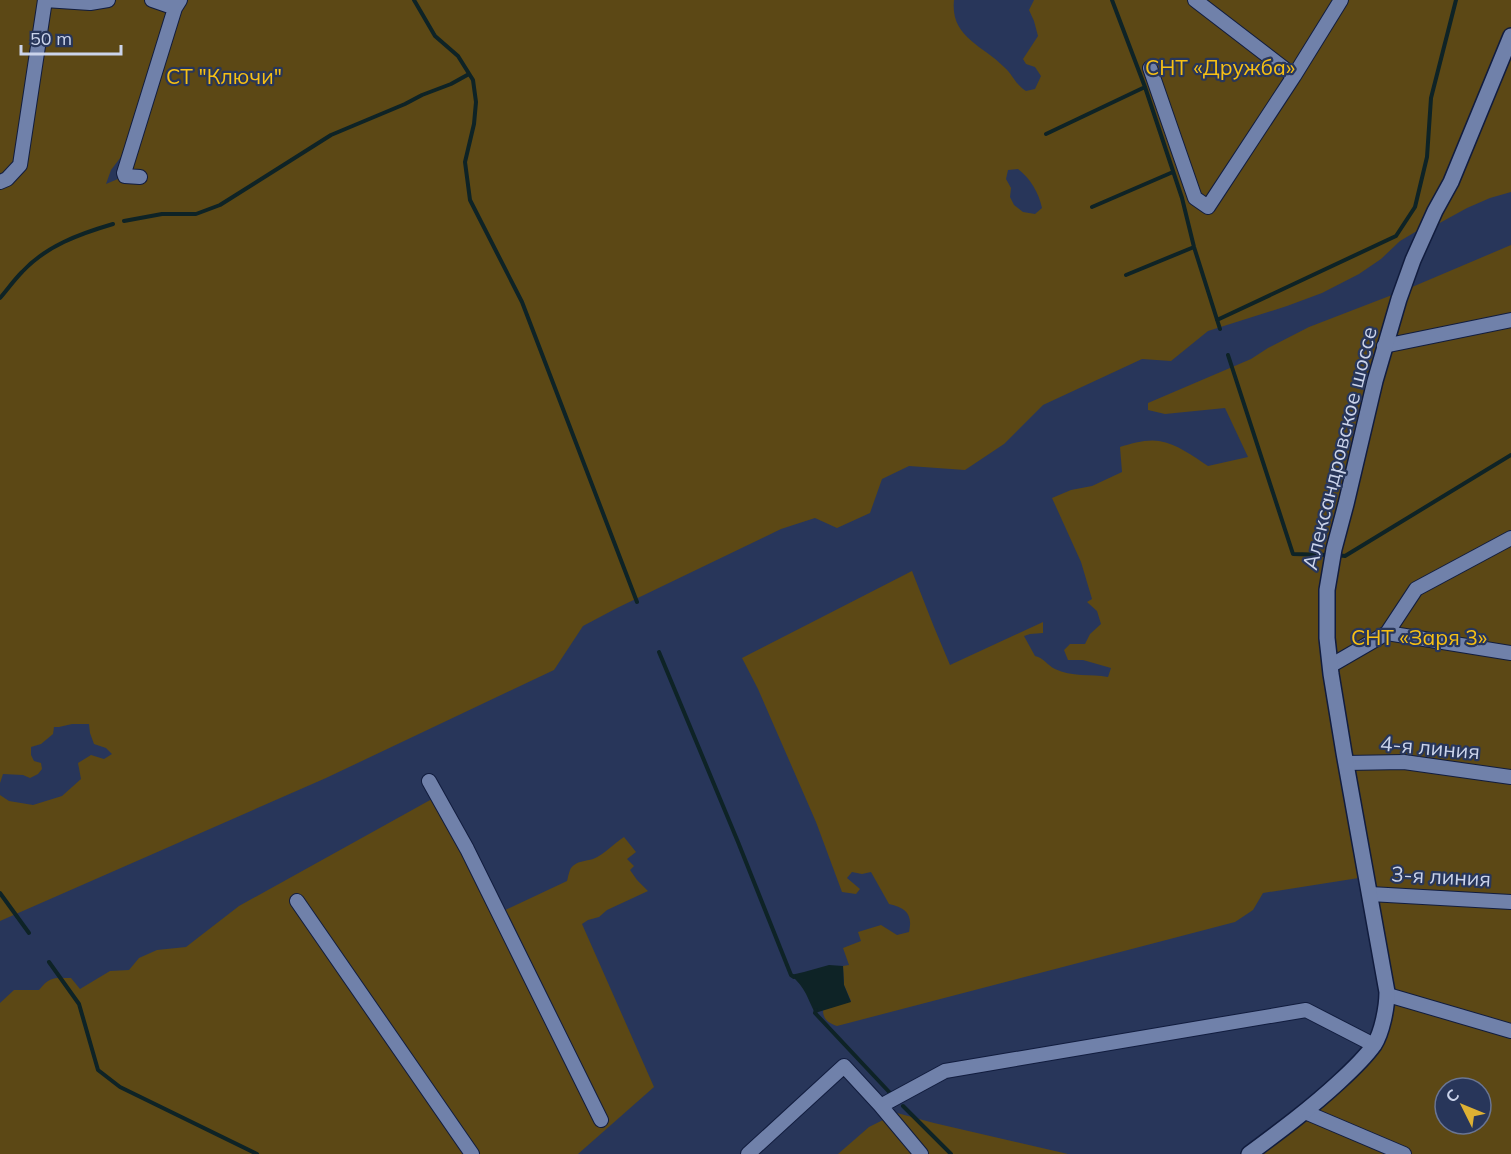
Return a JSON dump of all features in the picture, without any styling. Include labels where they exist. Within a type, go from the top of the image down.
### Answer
[{"type":"street","points":[[3,181],[20,165],[45,0],[90,3],[108,0]]},
{"type":"street","points":[[140,177],[125,176],[123,173],[178,4],[152,0]]},
{"type":"street","points":[[1195,0],[1294,76]]},
{"type":"street","points":[[1150,68],[1195,198],[1208,212],[1341,0]]},
{"type":"street","name":"Александровское шоссе","points":[[1249,1154],[1305,1113],[1358,1065],[1374,1045],[1380,1032],[1388,994],[1330,666],[1327,638],[1327,590],[1331,564],[1384,346],[1399,299],[1413,260],[1451,182],[1511,36]]},
{"type":"street","points":[[1384,346],[1511,320]]},
{"type":"street","points":[[1330,666],[1387,633],[1416,589],[1511,538]]},
{"type":"street","points":[[1387,633],[1511,653]]},
{"type":"street","name":"4-я линия","points":[[1346,763],[1404,762],[1511,777]]},
{"type":"street","points":[[429,781],[467,849],[601,1120]]},
{"type":"street","name":"3-я линия","points":[[1370,894],[1511,902]]},
{"type":"street","points":[[297,901],[472,1154]]},
{"type":"street","points":[[1388,994],[1511,1031]]},
{"type":"street","points":[[886,1103],[945,1071],[1306,1010],[1374,1045]]},
{"type":"street","points":[[748,1154],[844,1066],[921,1154]]},
{"type":"street","points":[[1305,1113],[1404,1154]]},
{"type":"green space","points":[[0,0],[954,0],[954,13],[962,32],[1004,67],[1026,91],[1035,89],[1041,76],[1035,67],[1026,64],[1023,59],[1038,36],[1029,10],[1034,0],[1511,0],[1511,192],[1467,208],[1436,225],[1427,225],[1400,241],[1381,259],[1359,274],[1322,293],[1208,331],[1171,361],[1142,359],[1043,405],[1004,444],[965,470],[909,466],[882,479],[870,513],[837,528],[815,518],[781,529],[583,626],[554,670],[326,778],[0,921],[0,795],[9,801],[33,805],[62,796],[81,779],[78,763],[91,755],[104,759],[112,754],[106,748],[94,744],[89,724],[54,727],[53,734],[41,744],[31,747],[34,761],[41,763],[42,769],[38,774],[30,778],[23,775],[3,774],[0,783]],"holes":[[[130,145],[125,176],[106,184],[111,170]],[[1018,169],[1030,181],[1039,197],[1042,208],[1035,214],[1023,212],[1014,205],[1010,197],[1011,188],[1006,179],[1008,170]]]},
{"type":"green space","name":"СНТ «Заря 3»","points":[[1511,245],[1511,1154],[1249,1154],[1375,1043],[1387,992],[1365,877],[1263,893],[1253,910],[1235,922],[837,1026],[824,1016],[823,1010],[851,1001],[844,985],[843,966],[849,965],[843,948],[861,941],[858,932],[881,925],[897,935],[909,932],[909,916],[904,910],[889,904],[871,872],[862,874],[852,872],[847,878],[860,889],[856,894],[842,892],[816,822],[758,689],[742,658],[912,571],[950,665],[1043,622],[1043,633],[1024,636],[1035,656],[1061,672],[1108,677],[1111,668],[1083,660],[1068,660],[1064,650],[1070,644],[1085,644],[1090,634],[1101,624],[1097,611],[1087,602],[1092,599],[1081,562],[1052,498],[1071,490],[1092,486],[1122,472],[1120,447],[1135,443],[1159,441],[1166,443],[1185,451],[1208,466],[1248,457],[1225,408],[1165,414],[1148,410],[1148,403],[1251,359],[1309,327],[1405,290]]},
{"type":"green space","points":[[432,799],[499,913],[567,881],[573,866],[597,857],[624,837],[636,852],[627,859],[634,866],[630,870],[648,891],[582,924],[654,1087],[578,1154],[0,1154],[0,1003],[14,990],[39,990],[49,980],[60,978],[71,978],[80,989],[110,971],[129,970],[139,958],[157,950],[186,947],[239,906]]},
{"type":"green space","points":[[897,1113],[1068,1154],[838,1154],[869,1127]]},
{"type":"shaded area","points":[[829,965],[843,966],[844,985],[851,1002],[815,1013],[803,988],[791,975]]},
{"type":"waterway","points":[[414,0],[435,36],[458,56],[473,80],[476,102],[474,124],[465,162],[470,200],[522,302],[637,602]]},
{"type":"waterway","points":[[1112,0],[1145,87],[1182,198],[1194,247],[1220,329]]},
{"type":"waterway","points":[[1217,320],[1396,236],[1415,207],[1427,157],[1431,98],[1456,0]]},
{"type":"waterway","points":[[124,221],[162,214],[196,214],[220,205],[331,135],[451,84],[469,74]]},
{"type":"waterway","points":[[1046,134],[1145,87]]},
{"type":"waterway","points":[[1092,207],[1173,172]]},
{"type":"waterway","points":[[0,298],[31,263],[52,248],[113,224]]},
{"type":"waterway","points":[[1126,275],[1194,247]]},
{"type":"waterway","points":[[1228,355],[1293,554],[1329,555]]},
{"type":"waterway","points":[[1337,555],[1345,556],[1511,455]]},
{"type":"waterway","points":[[659,652],[791,975],[794,977]]},
{"type":"waterway","points":[[0,893],[29,933]]},
{"type":"waterway","points":[[49,962],[79,1004],[98,1070],[120,1087],[257,1154]]},
{"type":"waterway","points":[[816,1010],[815,1013],[892,1095]]},
{"type":"waterway","points":[[903,1106],[951,1154]]},
{"type":"park label","name":"СНТ «Дружба»","points":[[1220,67]]},
{"type":"park label","name":"СТ \"Ключи\"","points":[[224,76]]}]
